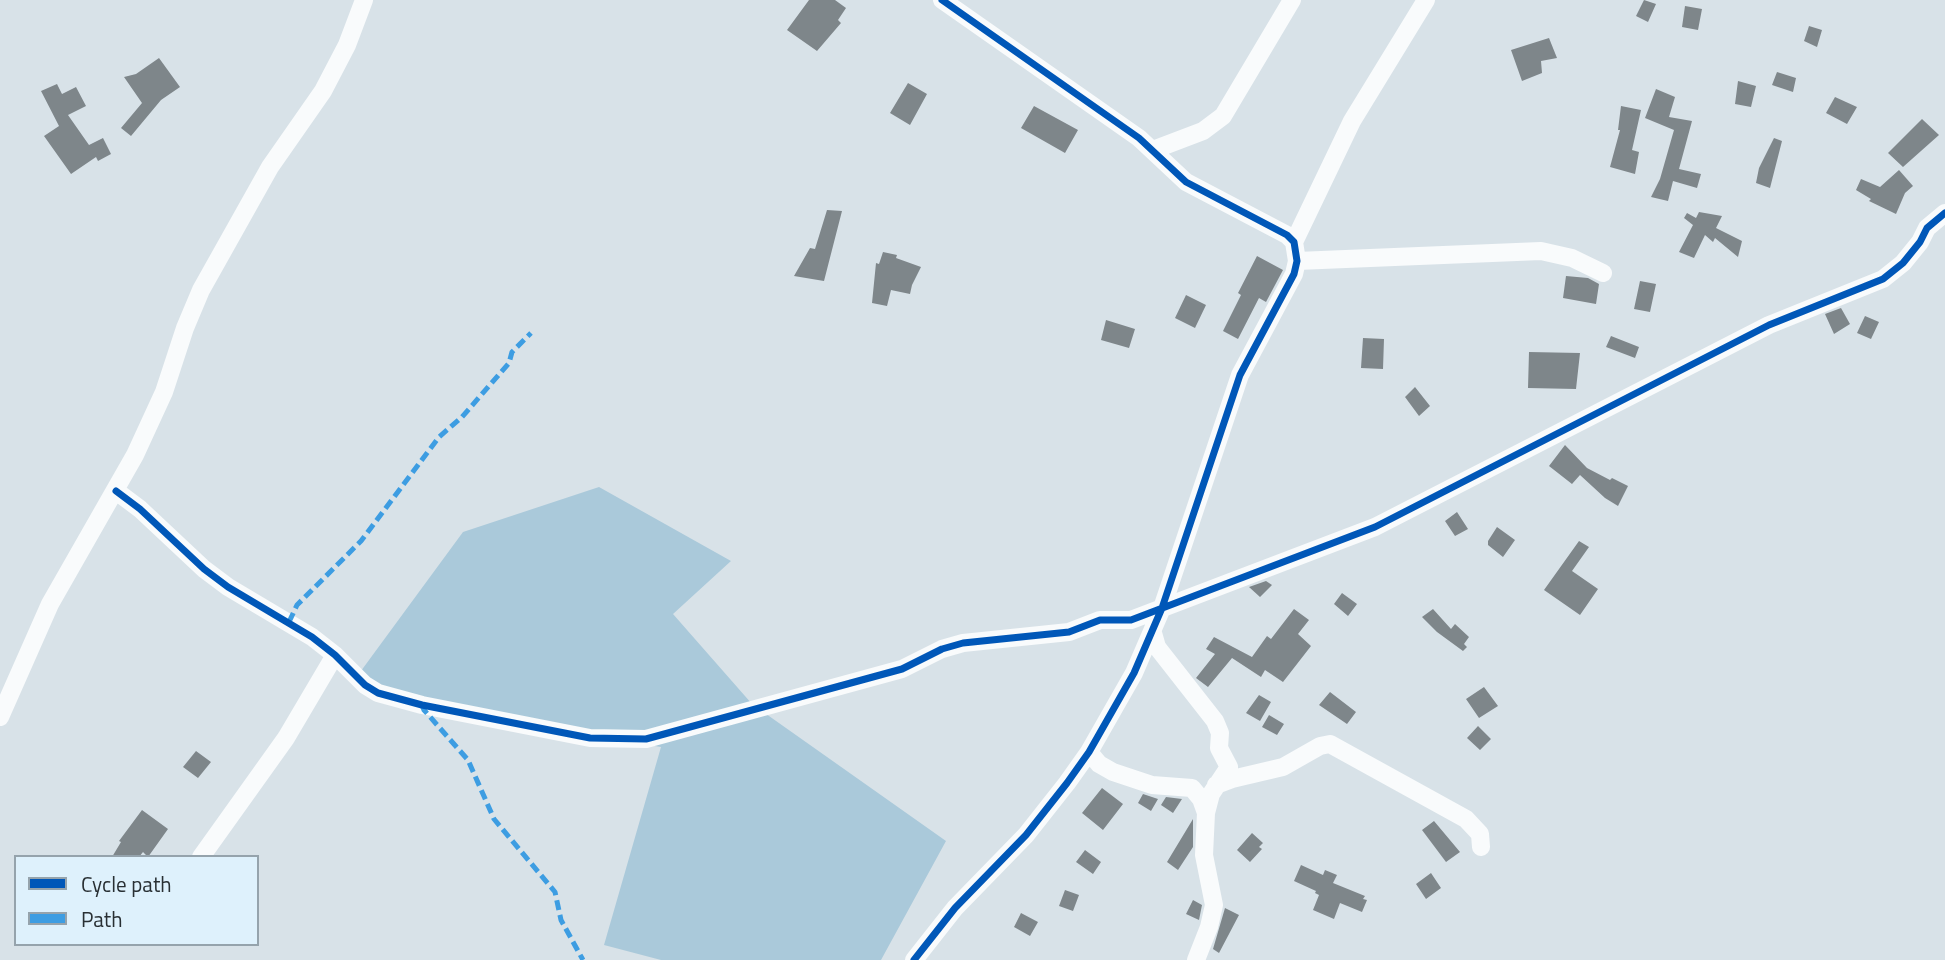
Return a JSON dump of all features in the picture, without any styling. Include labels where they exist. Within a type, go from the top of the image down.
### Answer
[{"type":"street","points":[[0,717],[50,604],[116,491],[164,392],[201,289],[276,157],[323,91],[347,45],[364,0]]},
{"type":"street","points":[[942,0],[1153,149],[1186,182],[1280,230],[1294,242]]},
{"type":"street","points":[[1153,149],[1203,131],[1223,116],[1292,0]]},
{"type":"street","points":[[914,960],[955,908],[1026,835],[1089,752],[1134,673],[1162,608],[1240,375],[1294,274],[1297,261],[1294,242],[1352,121],[1426,0]]},
{"type":"street","points":[[116,491],[140,509],[212,575],[312,637],[365,685],[395,699],[590,738],[631,741],[663,735],[902,669],[943,649],[963,643],[1069,632],[1100,620],[1131,620],[1375,527],[1769,325],[1883,279],[1903,263],[1920,243],[1927,228],[1945,213]]},
{"type":"street","points":[[1297,261],[1541,251],[1572,258],[1603,273]]},
{"type":"street","points":[[1153,633],[1157,647],[1214,721],[1220,733],[1219,748],[1229,767],[1211,794],[1206,813],[1204,855],[1214,905],[1209,928],[1196,960]]},
{"type":"street","points":[[202,855],[286,738],[335,656]]},
{"type":"street","points":[[1216,785],[1283,767],[1330,744],[1466,818],[1480,834],[1481,847]]},
{"type":"street","points":[[1089,752],[1099,764],[1113,772],[1152,785],[1192,788],[1201,799],[1206,813]]},
{"type":"shaded area","points":[[599,487],[731,561],[673,614],[752,704],[946,841],[881,960],[661,960],[604,945],[661,747],[446,713],[358,675],[463,532]]},
{"type":"building","points":[[809,0],[835,0],[846,8],[838,20],[841,23],[817,51],[787,30]]},
{"type":"building","points":[[1644,0],[1656,4],[1648,22],[1636,16]]},
{"type":"building","points":[[1685,6],[1702,9],[1698,30],[1682,27]]},
{"type":"building","points":[[1809,26],[1822,30],[1817,47],[1804,41]]},
{"type":"building","points":[[1549,38],[1557,58],[1541,61],[1542,73],[1522,81],[1511,50]]},
{"type":"building","points":[[159,58],[180,87],[161,100],[131,136],[121,128],[142,103],[124,77],[136,74]]},
{"type":"building","points":[[1777,72],[1796,78],[1793,92],[1772,85]]},
{"type":"building","points":[[1738,81],[1756,86],[1751,107],[1735,104]]},
{"type":"building","points":[[908,83],[927,94],[910,125],[890,113]]},
{"type":"building","points":[[57,84],[62,94],[76,87],[86,106],[68,115],[89,145],[103,138],[111,154],[98,161],[96,157],[71,174],[44,136],[59,126],[41,91]]},
{"type":"building","points":[[1656,89],[1675,97],[1669,117],[1692,121],[1679,169],[1701,174],[1697,188],[1673,181],[1668,201],[1651,197],[1660,179],[1674,130],[1645,118]]},
{"type":"building","points":[[1835,97],[1857,107],[1847,124],[1826,113]]},
{"type":"building","points":[[1034,106],[1078,130],[1065,153],[1021,128]]},
{"type":"building","points":[[1621,106],[1641,110],[1632,150],[1639,152],[1635,174],[1610,167],[1620,130]]},
{"type":"building","points":[[1922,119],[1939,135],[1903,167],[1888,153]]},
{"type":"building","points":[[1774,138],[1782,141],[1770,188],[1756,183],[1759,168]]},
{"type":"building","points":[[1899,170],[1913,186],[1905,193],[1896,214],[1869,201],[1871,199],[1856,190],[1861,179],[1880,187]]},
{"type":"building","points":[[827,210],[842,211],[824,281],[794,276],[810,248],[815,249]]},
{"type":"building","points":[[1699,212],[1722,216],[1716,228],[1742,241],[1738,257],[1715,238],[1713,242],[1705,235],[1694,258],[1679,252],[1693,225],[1684,218],[1687,213],[1696,218]]},
{"type":"building","points":[[883,252],[897,255],[896,258],[921,267],[910,294],[891,290],[887,306],[872,303],[876,263],[879,264]]},
{"type":"building","points":[[1257,256],[1283,270],[1266,302],[1259,298],[1238,339],[1223,331]]},
{"type":"building","points":[[1566,276],[1588,278],[1599,284],[1596,304],[1563,298]]},
{"type":"building","points":[[1640,281],[1656,284],[1650,312],[1634,309]]},
{"type":"building","points":[[1186,295],[1206,305],[1195,328],[1175,318]]},
{"type":"building","points":[[1841,308],[1850,324],[1834,334],[1825,314]]},
{"type":"building","points":[[1865,316],[1879,322],[1871,339],[1857,333]]},
{"type":"building","points":[[1106,320],[1135,329],[1129,348],[1101,340]]},
{"type":"building","points":[[1611,336],[1639,347],[1635,358],[1606,347]]},
{"type":"building","points":[[1363,338],[1384,339],[1383,369],[1361,368]]},
{"type":"building","points":[[1529,352],[1580,353],[1576,389],[1528,388]]},
{"type":"building","points":[[1415,387],[1430,406],[1419,416],[1405,397]]},
{"type":"building","points":[[1565,445],[1587,468],[1628,486],[1618,506],[1580,475],[1572,484],[1549,466]]},
{"type":"building","points":[[1457,512],[1468,529],[1455,536],[1445,521]]},
{"type":"building","points":[[1497,527],[1515,540],[1503,557],[1488,545]]},
{"type":"building","points":[[1579,541],[1589,547],[1572,571],[1598,589],[1580,615],[1544,590]]},
{"type":"building","points":[[1266,581],[1272,585],[1260,597],[1249,587]]},
{"type":"building","points":[[1342,593],[1357,604],[1348,616],[1334,604]]},
{"type":"building","points":[[1294,609],[1309,620],[1298,634],[1311,646],[1283,682],[1265,670],[1261,677],[1232,658],[1208,687],[1196,678],[1215,654],[1206,649],[1214,637],[1252,657],[1267,636],[1271,639]]},
{"type":"building","points":[[1433,609],[1451,629],[1455,624],[1469,637],[1464,644],[1467,647],[1463,651],[1422,617]]},
{"type":"building","points":[[1484,687],[1498,706],[1479,718],[1466,699]]},
{"type":"building","points":[[1330,692],[1356,712],[1347,724],[1319,705]]},
{"type":"building","points":[[1259,695],[1271,702],[1260,721],[1246,713]]},
{"type":"building","points":[[1269,715],[1284,724],[1277,735],[1262,727]]},
{"type":"building","points":[[1478,726],[1491,739],[1480,750],[1467,738]]},
{"type":"building","points":[[196,751],[211,762],[198,778],[183,767]]},
{"type":"building","points":[[1102,788],[1123,804],[1103,830],[1082,813]]},
{"type":"building","points":[[1143,794],[1158,799],[1151,811],[1138,803]]},
{"type":"building","points":[[1166,797],[1182,799],[1173,813],[1161,805]]},
{"type":"building","points":[[142,810],[168,829],[149,855],[143,852],[141,855],[113,855],[121,842],[119,841]]},
{"type":"building","points":[[1193,819],[1193,847],[1178,870],[1167,862]]},
{"type":"building","points":[[1434,821],[1460,852],[1446,862],[1422,830]]},
{"type":"building","points":[[1252,833],[1263,843],[1259,847],[1262,849],[1250,862],[1237,850]]},
{"type":"building","points":[[1085,850],[1101,862],[1093,874],[1076,862]]},
{"type":"building","points":[[1301,865],[1323,875],[1325,870],[1337,875],[1333,883],[1365,896],[1363,899],[1367,900],[1362,912],[1340,903],[1334,919],[1313,910],[1319,895],[1294,881]]},
{"type":"building","points":[[1431,873],[1441,888],[1426,899],[1416,884]]},
{"type":"building","points":[[1065,890],[1079,895],[1073,911],[1059,906]]},
{"type":"building","points":[[1193,900],[1202,905],[1199,920],[1186,914]]},
{"type":"building","points":[[1225,908],[1239,915],[1219,953],[1213,949]]},
{"type":"building","points":[[1021,913],[1038,922],[1030,936],[1014,927]]},
{"type":"marked path","points":[[289,622],[297,605],[361,541],[439,437],[462,417],[509,363],[512,352],[531,333]]},
{"type":"marked path","points":[[422,705],[468,760],[494,819],[555,892],[561,920],[583,960]]},
{"type":"cycle path","points":[[914,960],[955,908],[1026,835],[1067,783],[1089,752],[1134,673],[1162,608],[1240,375],[1294,274],[1297,261],[1294,242],[1287,235],[1186,182],[1139,138],[942,0]]},
{"type":"cycle path","points":[[116,491],[140,509],[204,569],[228,587],[312,637],[365,685],[378,693],[422,705],[590,738],[646,739],[902,669],[942,649],[963,643],[1069,632],[1100,620],[1131,620],[1375,527],[1769,325],[1883,279],[1903,263],[1920,242],[1927,228],[1945,213]]}]
